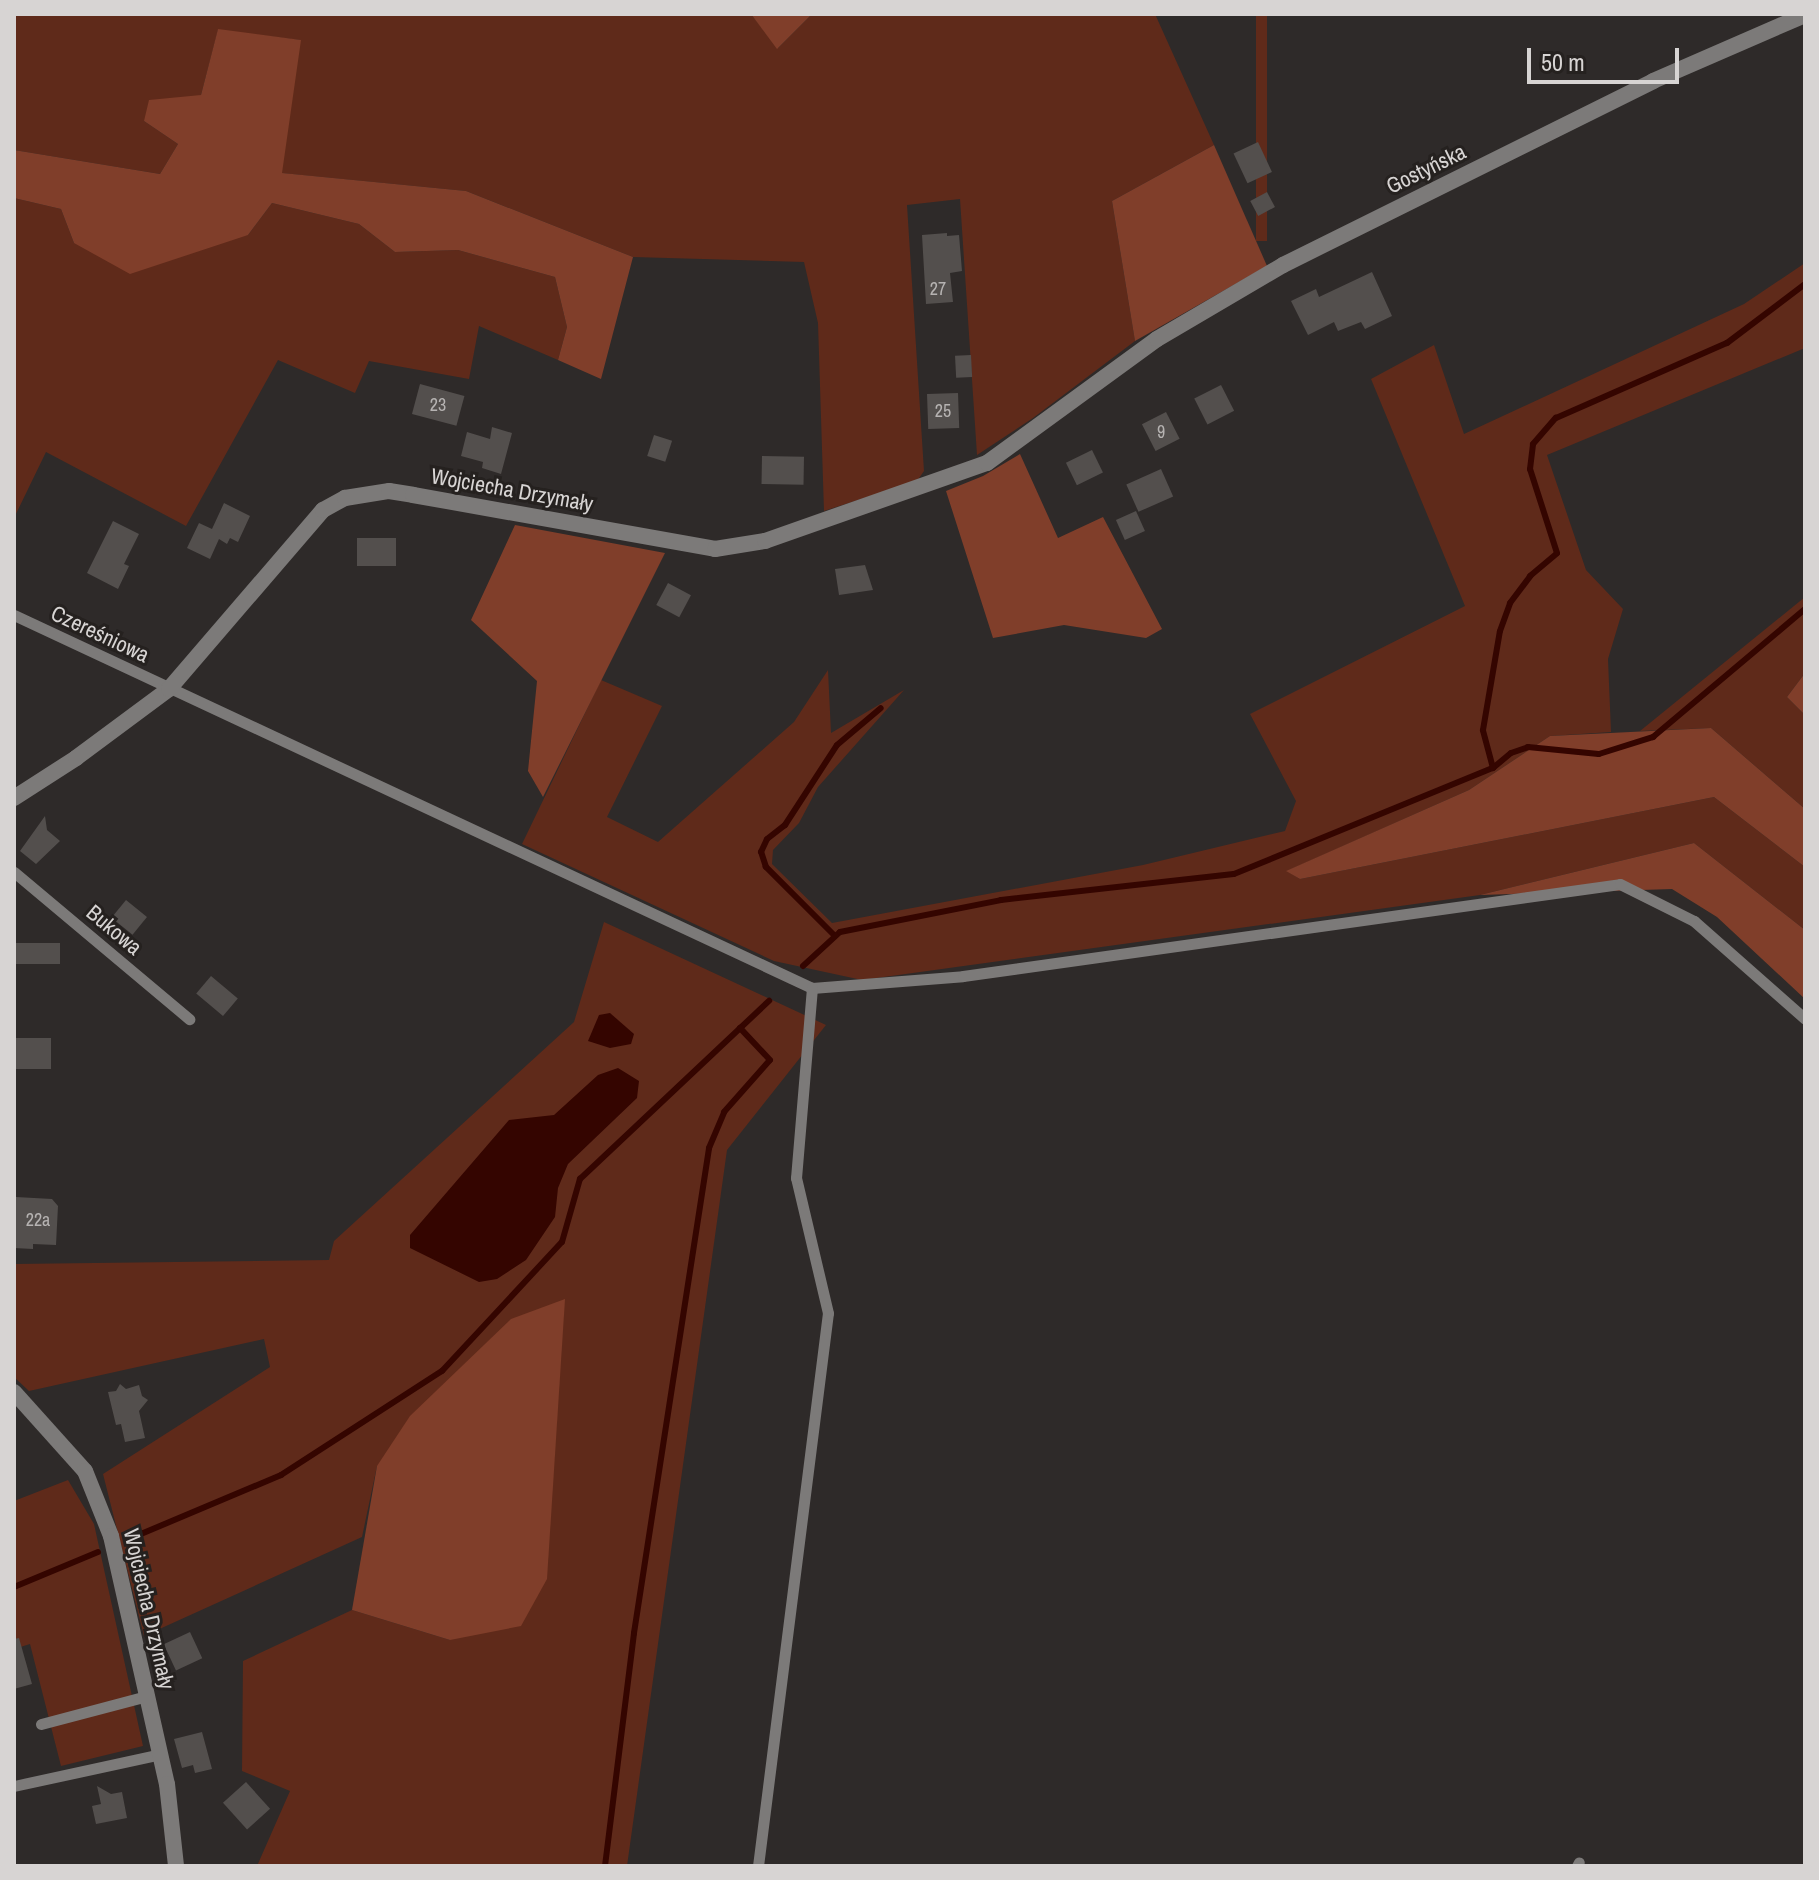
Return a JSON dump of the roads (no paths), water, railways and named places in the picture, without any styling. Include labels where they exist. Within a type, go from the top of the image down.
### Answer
[{"type":"street","name":"Gostyńska","points":[[1083,392],[1157,339],[1283,265],[1653,81],[1805,15]]},
{"type":"street","name":"Wojciecha Drzymały","points":[[14,798],[76,758],[169,689],[323,510],[345,498],[389,491],[498,507],[715,549],[743,548],[987,463],[1083,392]]},
{"type":"street","name":"Wojciecha Drzymały","points":[[14,1392],[85,1471],[99,1503],[119,1567],[161,1754],[176,1866]]},
{"type":"lane","name":"Czereśniowa","points":[[14,615],[812,988]]},
{"type":"lane","name":"Bukowa","points":[[14,872],[189,1019]]},
{"type":"lane","points":[[758,1866],[828,1313],[796,1178],[812,988],[963,976],[1620,884],[1694,921],[1805,1019]]},
{"type":"lane","points":[[41,1724],[147,1696]]},
{"type":"lane","points":[[14,1786],[161,1754]]},
{"type":"waterway","points":[[803,966],[840,932],[1001,900],[1234,874],[1493,768],[1483,730],[1500,631],[1510,603],[1530,576],[1557,553],[1530,469],[1533,444],[1556,418],[1727,343],[1805,284]]},
{"type":"waterway","points":[[1493,768],[1511,753],[1528,747],[1599,754],[1653,737],[1805,609]]},
{"type":"waterway","points":[[835,936],[766,867],[761,852],[767,839],[785,825],[837,745],[881,708]]},
{"type":"waterway","points":[[129,1539],[281,1475],[442,1371],[562,1242],[580,1179],[769,1001]]},
{"type":"waterway","points":[[605,1866],[634,1633],[709,1148],[724,1112],[770,1060],[740,1028]]},
{"type":"waterway","points":[[14,1587],[98,1552]]}]
